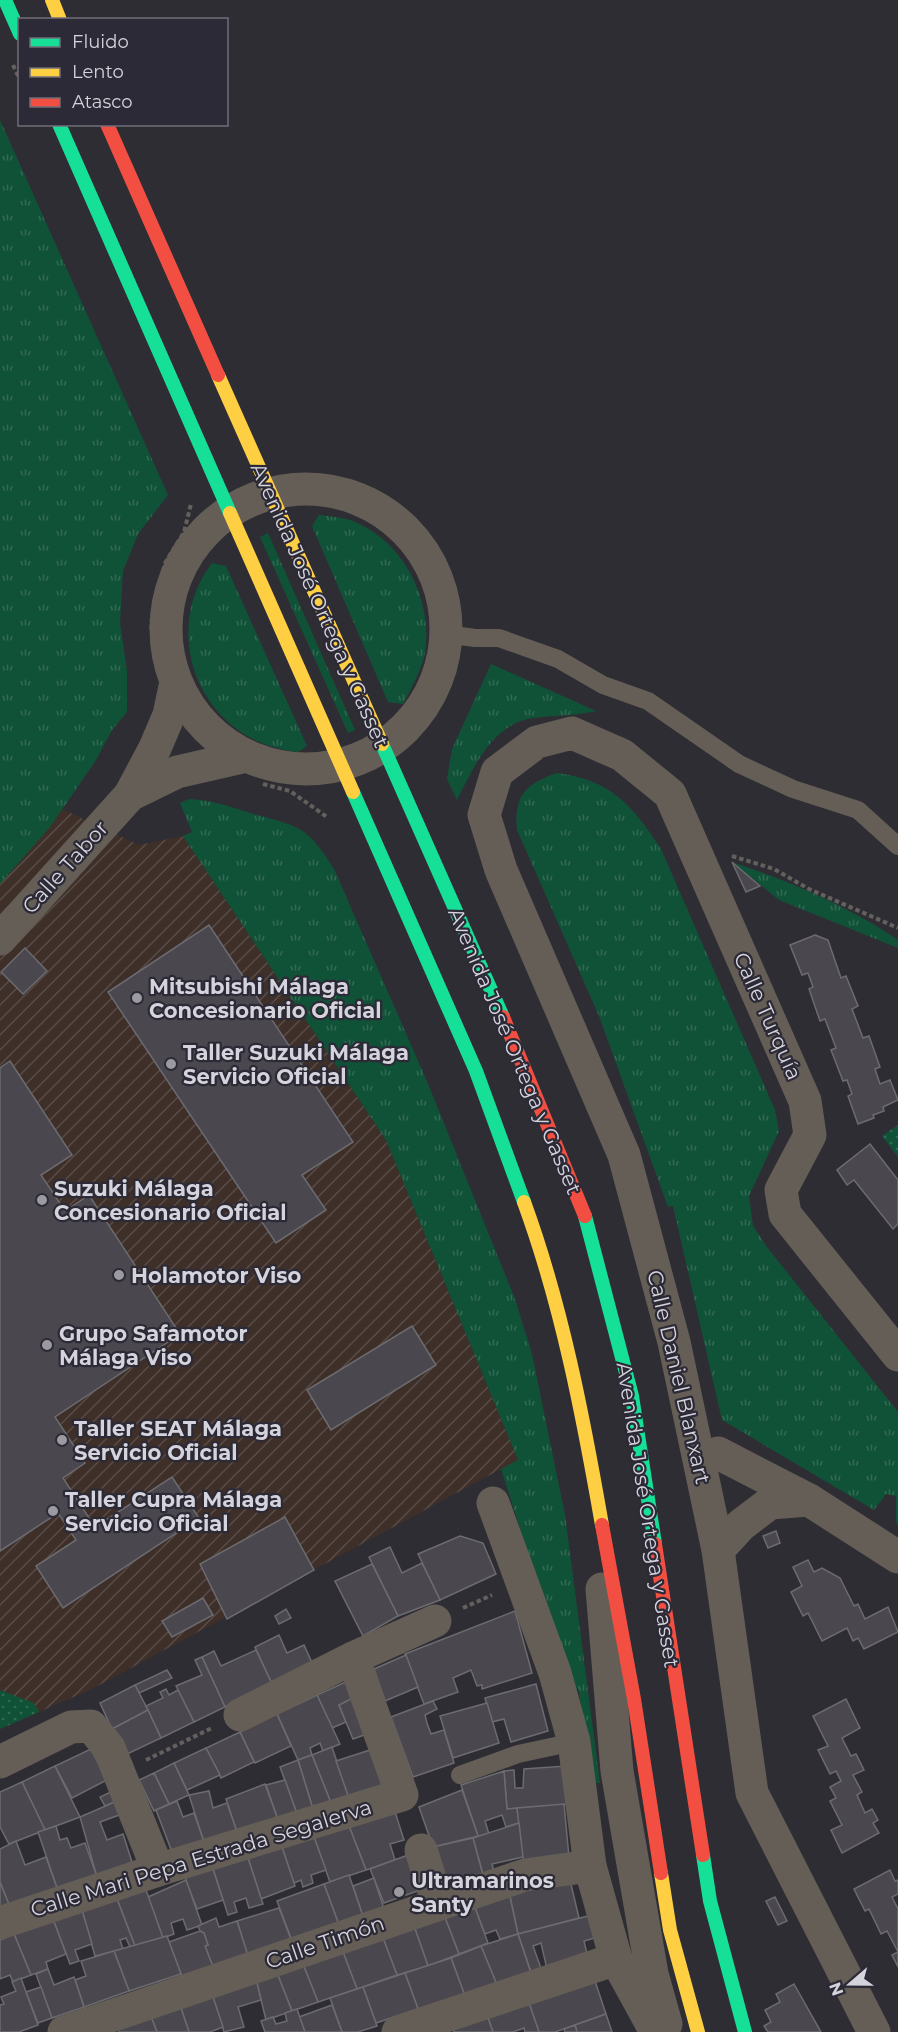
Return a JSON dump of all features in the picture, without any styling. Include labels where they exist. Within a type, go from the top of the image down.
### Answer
[{"type":"main road","points":[[5,0],[18,29]]},
{"type":"main road","points":[[51,0],[59,18]]},
{"type":"main road","name":"Avenida José Ortega y Gasset","points":[[60,126],[340,767],[476,1071],[541,1248],[583,1418],[634,1699],[670,1930],[698,2032]]},
{"type":"main road","name":"Avenida José Ortega y Gasset","points":[[108,126],[520,1056],[588,1223],[632,1396],[710,1901],[745,2032]]},
{"type":"street","points":[[299,490],[330,490],[374,506],[411,534],[436,573],[447,618],[446,634],[443,664],[425,706],[384,747],[340,767],[302,771],[264,764],[253,770],[200,722],[165,674],[171,590],[192,548],[228,510],[253,498],[270,494],[299,490]]},
{"type":"street","name":"Calle Tabor","points":[[0,939],[130,795],[159,740],[169,715],[165,674]]},
{"type":"street","name":"Calle Turquía","points":[[537,741],[572,733],[622,755],[670,794],[805,1101],[810,1135],[781,1190],[785,1214],[898,1355]]},
{"type":"street","name":"Calle Daniel Blanxart","points":[[537,741],[497,772],[484,815],[501,870],[624,1155],[674,1342],[718,1550],[752,1793],[874,2032]]},
{"type":"street","name":"Calle Tabor","points":[[130,795],[177,772],[253,770]]},
{"type":"street","points":[[718,1453],[809,1500],[898,1557]]},
{"type":"street","name":"Avenida José Ortega y Gasset","points":[[596,1488],[617,1771],[652,1974],[668,2032]]},
{"type":"street","points":[[718,1550],[741,1525],[770,1503],[809,1500]]},
{"type":"street","points":[[493,1503],[555,1673],[574,1742],[590,1866],[616,1959],[656,2032]]},
{"type":"street","points":[[231,1719],[353,1658],[435,1621]]},
{"type":"street","name":"Calle Mari Pepa Estrada Segalerva","points":[[0,1923],[158,1870],[402,1796],[353,1658]]},
{"type":"street","points":[[0,1762],[71,1727],[91,1726],[109,1748],[158,1870]]},
{"type":"street","points":[[421,1850],[438,1904]]},
{"type":"street","name":"Calle Timón","points":[[64,2032],[525,1875],[590,1866]]},
{"type":"street","points":[[398,2032],[616,1959]]},
{"type":"lane","points":[[446,634],[475,638],[500,638],[558,659],[603,685],[648,701],[739,764],[792,789],[858,810],[898,846]]},
{"type":"lane","points":[[460,1775],[518,1754],[574,1742]]},
{"type":"path","points":[[165,674],[151,623],[165,563],[184,531],[194,494]]},
{"type":"path","points":[[253,770],[322,811],[334,825]]},
{"type":"path","points":[[701,864],[727,854],[774,869],[809,889],[898,928]]},
{"type":"path","points":[[435,1621],[495,1593]]},
{"type":"path","points":[[142,1761],[231,1719]]},
{"type":"shaded area","points":[[0,780],[139,845],[183,836],[386,1140],[518,1460],[92,1689],[0,1729]]},
{"type":"green space","points":[[0,120],[168,495],[138,534],[123,571],[120,623],[127,671],[127,712],[112,730],[96,760],[50,827],[0,884]]},
{"type":"green space","points":[[319,515],[347,519],[366,527],[398,555],[419,591],[426,632],[425,653],[419,673],[403,704],[388,702],[312,526]]},
{"type":"green space","points":[[268,533],[355,730],[348,733],[260,537]]},
{"type":"green space","points":[[212,563],[226,566],[307,746],[298,752],[266,745],[238,730],[220,714],[206,695],[195,674],[188,628],[199,584]]},
{"type":"green space","points":[[491,664],[596,711],[534,718],[507,728],[486,749],[457,800],[447,779],[452,749]]},
{"type":"green space","points":[[557,773],[576,776],[592,782],[618,797],[630,807],[661,849],[775,1110],[779,1131],[749,1196],[753,1226],[767,1247],[898,1412],[898,1524],[896,1523],[896,1496],[886,1494],[874,1510],[722,1420],[673,1206],[668,1207],[599,1016],[517,830],[517,808],[524,793],[537,782]]},
{"type":"green space","points":[[189,799],[217,803],[287,823],[306,833],[324,853],[334,869],[426,1079],[515,1299],[532,1354],[565,1515],[600,1783],[595,1783],[578,1689],[572,1690],[501,1469],[518,1460],[386,1140],[183,836],[192,832],[180,803]]},
{"type":"green space","points":[[732,862],[775,877],[839,905],[898,940],[898,948],[779,900]]},
{"type":"green space","points":[[898,1125],[898,1157],[882,1136]]},
{"type":"green space","points":[[0,1690],[34,1703],[39,1712],[0,1729]]},
{"type":"building","points":[[732,862],[760,886],[746,892]]},
{"type":"building","points":[[209,925],[353,1142],[302,1175],[326,1210],[276,1243],[108,992]]},
{"type":"building","points":[[815,935],[828,940],[841,978],[846,976],[858,1006],[852,1009],[863,1038],[869,1036],[880,1067],[875,1069],[880,1084],[890,1080],[898,1100],[883,1107],[884,1111],[873,1115],[874,1118],[858,1124],[848,1096],[852,1094],[847,1080],[843,1081],[831,1050],[836,1048],[825,1019],[820,1021],[809,989],[813,987],[808,973],[802,975],[790,945]]},
{"type":"building","points":[[25,948],[47,971],[23,994],[1,972]]},
{"type":"building","points":[[10,1061],[72,1155],[41,1175],[65,1211],[89,1195],[180,1334],[55,1417],[85,1463],[63,1478],[95,1527],[172,1477],[199,1518],[63,1608],[36,1566],[76,1540],[58,1513],[0,1551],[0,1068]]},
{"type":"building","points":[[870,1144],[898,1180],[898,1224],[893,1229],[854,1180],[847,1185],[837,1170]]},
{"type":"building","points":[[412,1326],[436,1365],[331,1430],[307,1390]]},
{"type":"building","points":[[285,1517],[314,1570],[227,1619],[200,1564]]},
{"type":"building","points":[[776,1531],[780,1543],[768,1548],[763,1536]]},
{"type":"building","points":[[460,1536],[483,1543],[496,1574],[440,1600],[418,1554]]},
{"type":"building","points":[[390,1547],[402,1573],[422,1563],[440,1600],[398,1616],[369,1557]]},
{"type":"building","points":[[808,1560],[814,1572],[822,1568],[840,1578],[854,1606],[858,1604],[865,1619],[888,1607],[898,1632],[864,1649],[858,1638],[853,1641],[847,1628],[822,1641],[808,1613],[803,1616],[791,1592],[802,1586],[793,1567]]},
{"type":"building","points":[[372,1564],[398,1616],[363,1636],[335,1581]]},
{"type":"building","points":[[203,1598],[213,1615],[172,1637],[162,1621]]},
{"type":"building","points":[[286,1609],[291,1618],[279,1624],[275,1616]]},
{"type":"building","points":[[515,1611],[532,1673],[482,1689],[482,1685],[477,1686],[471,1670],[453,1678],[458,1692],[424,1704],[405,1654]]},
{"type":"building","points":[[279,1635],[287,1653],[304,1645],[313,1665],[272,1684],[255,1647]]},
{"type":"building","points":[[256,1650],[272,1684],[225,1707],[202,1657],[214,1651],[221,1666]]},
{"type":"building","points":[[406,1655],[418,1687],[385,1701],[374,1669]]},
{"type":"building","points":[[202,1657],[225,1707],[194,1722],[176,1686],[202,1675],[195,1660]]},
{"type":"building","points":[[167,1670],[172,1678],[139,1693],[135,1685]]},
{"type":"building","points":[[350,1680],[355,1697],[339,1705],[346,1722],[332,1728],[317,1695]]},
{"type":"building","points":[[536,1684],[548,1731],[511,1742],[504,1719],[492,1722],[485,1698]]},
{"type":"building","points":[[135,1685],[148,1710],[112,1729],[100,1703]]},
{"type":"building","points":[[166,1689],[169,1695],[178,1690],[194,1722],[161,1738],[146,1706],[163,1698],[160,1692]]},
{"type":"building","points":[[317,1695],[340,1744],[323,1751],[320,1743],[310,1748],[312,1755],[298,1760],[277,1714]]},
{"type":"building","points":[[355,1697],[367,1734],[353,1739],[339,1705]]},
{"type":"building","points":[[846,1699],[860,1728],[842,1738],[851,1756],[856,1754],[864,1770],[853,1775],[862,1792],[857,1795],[865,1813],[872,1809],[878,1820],[873,1823],[879,1833],[842,1853],[831,1830],[842,1825],[830,1801],[836,1798],[830,1787],[841,1781],[836,1771],[830,1774],[818,1750],[828,1746],[813,1716]]},
{"type":"building","points":[[433,1701],[437,1709],[425,1715],[427,1723],[431,1734],[444,1730],[454,1763],[413,1777],[391,1717]]},
{"type":"building","points":[[487,1703],[499,1743],[453,1758],[440,1716]]},
{"type":"building","points":[[148,1710],[161,1738],[125,1755],[112,1729]]},
{"type":"building","points":[[277,1714],[291,1746],[255,1763],[240,1732]]},
{"type":"building","points":[[240,1732],[254,1762],[221,1778],[206,1748]]},
{"type":"building","points":[[332,1747],[349,1798],[331,1803],[312,1755]]},
{"type":"building","points":[[206,1748],[220,1775],[187,1790],[174,1763]]},
{"type":"building","points":[[91,1749],[107,1780],[72,1798],[55,1766]]},
{"type":"building","points":[[373,1749],[385,1787],[349,1798],[336,1761]]},
{"type":"building","points":[[312,1755],[331,1803],[313,1809],[298,1760]]},
{"type":"building","points":[[298,1760],[313,1809],[297,1814],[280,1767]]},
{"type":"building","points":[[174,1763],[189,1795],[169,1804],[154,1773]]},
{"type":"building","points":[[55,1766],[80,1817],[45,1830],[22,1782]]},
{"type":"building","points":[[566,1766],[572,1804],[507,1809],[504,1771],[514,1770],[515,1788],[523,1788],[524,1769]]},
{"type":"building","points":[[504,1771],[507,1809],[517,1808],[519,1823],[506,1827],[502,1815],[485,1821],[489,1834],[478,1836],[461,1785]]},
{"type":"building","points":[[154,1773],[169,1804],[154,1811],[139,1780]]},
{"type":"building","points":[[285,1780],[297,1814],[278,1820],[266,1785]]},
{"type":"building","points":[[22,1782],[45,1830],[9,1844],[0,1827],[0,1792]]},
{"type":"building","points":[[265,1784],[278,1820],[237,1832],[226,1799]]},
{"type":"building","points":[[462,1790],[478,1836],[433,1847],[419,1807]]},
{"type":"building","points":[[113,1791],[117,1801],[105,1806],[100,1797]]},
{"type":"building","points":[[209,1791],[213,1808],[227,1803],[237,1832],[204,1842],[189,1795]]},
{"type":"building","points":[[117,1801],[122,1814],[100,1822],[107,1840],[123,1834],[133,1865],[97,1877],[80,1817]]},
{"type":"building","points":[[177,1801],[183,1817],[194,1813],[204,1842],[172,1852],[156,1810]]},
{"type":"building","points":[[564,1804],[569,1857],[523,1860],[517,1808]]},
{"type":"building","points":[[395,1812],[404,1840],[390,1844],[395,1860],[366,1870],[349,1826]]},
{"type":"building","points":[[519,1823],[523,1857],[492,1864],[494,1872],[483,1875],[473,1838]]},
{"type":"building","points":[[56,1826],[60,1840],[67,1838],[71,1848],[85,1843],[97,1877],[57,1888],[38,1832]]},
{"type":"building","points":[[349,1826],[366,1870],[330,1882],[314,1837]]},
{"type":"building","points":[[314,1837],[326,1870],[311,1875],[313,1883],[303,1887],[301,1880],[294,1883],[282,1847]]},
{"type":"building","points":[[473,1838],[483,1875],[446,1885],[433,1847]]},
{"type":"building","points":[[16,1841],[25,1865],[46,1857],[57,1888],[10,1907],[0,1882],[0,1849]]},
{"type":"building","points":[[282,1847],[295,1886],[261,1899],[248,1858]]},
{"type":"building","points":[[408,1855],[420,1890],[384,1903],[370,1869]]},
{"type":"building","points":[[248,1858],[263,1904],[249,1908],[246,1898],[234,1902],[237,1912],[228,1915],[213,1869]]},
{"type":"building","points":[[213,1869],[223,1900],[197,1909],[185,1878]]},
{"type":"building","points":[[890,1870],[895,1881],[898,1880],[898,1894],[892,1897],[898,1909],[898,1952],[887,1931],[881,1934],[869,1909],[865,1911],[854,1889]]},
{"type":"building","points":[[349,1875],[363,1916],[339,1925],[324,1884]]},
{"type":"building","points":[[374,1878],[384,1909],[363,1916],[353,1886]]},
{"type":"building","points":[[186,1880],[202,1925],[187,1930],[183,1919],[171,1923],[174,1934],[163,1938],[148,1897]]},
{"type":"building","points":[[570,1880],[579,1918],[518,1934],[509,1892]]},
{"type":"building","points":[[0,1882],[10,1907],[0,1911]]},
{"type":"building","points":[[324,1884],[339,1925],[292,1941],[277,1901]]},
{"type":"building","points":[[146,1890],[163,1938],[135,1946],[117,1899]]},
{"type":"building","points":[[509,1892],[518,1934],[500,1939],[496,1930],[485,1934],[474,1905]]},
{"type":"building","points":[[775,1897],[787,1921],[778,1925],[766,1901]]},
{"type":"building","points":[[117,1899],[135,1946],[130,1947],[126,1938],[120,1940],[123,1949],[95,1956],[82,1910]]},
{"type":"building","points":[[474,1905],[488,1943],[459,1954],[444,1915]]},
{"type":"building","points":[[279,1908],[292,1942],[248,1956],[237,1921]]},
{"type":"building","points":[[82,1910],[92,1944],[75,1950],[79,1961],[70,1964],[53,1919]]},
{"type":"building","points":[[444,1915],[459,1954],[428,1966],[414,1926]]},
{"type":"building","points":[[592,1915],[598,1937],[584,1941],[587,1954],[547,1969],[541,1943],[533,1946],[542,1971],[532,1975],[518,1934]]},
{"type":"building","points":[[216,1918],[219,1927],[237,1921],[248,1956],[213,1967],[205,1946],[208,1945],[204,1933],[201,1933],[198,1926]]},
{"type":"building","points":[[53,1919],[66,1954],[46,1962],[48,1969],[31,1975],[14,1934]]},
{"type":"building","points":[[414,1926],[428,1966],[397,1975],[383,1938]]},
{"type":"building","points":[[200,1931],[204,1933],[208,1945],[205,1946],[213,1967],[182,1977],[169,1942]]},
{"type":"building","points":[[14,1934],[31,1975],[13,1982],[10,1975],[0,1979],[0,1940]]},
{"type":"building","points":[[518,1934],[531,1973],[497,1985],[481,1946]]},
{"type":"building","points":[[167,1936],[181,1974],[129,1991],[114,1951]]},
{"type":"building","points":[[383,1938],[397,1975],[357,1989],[343,1952]]},
{"type":"building","points":[[481,1946],[497,1985],[465,1996],[451,1958]]},
{"type":"building","points":[[114,1951],[129,1991],[84,2007],[75,1980],[86,1976],[81,1961]]},
{"type":"building","points":[[343,1952],[357,1989],[318,2002],[303,1964]]},
{"type":"building","points":[[898,1952],[898,1967],[892,1955]]},
{"type":"building","points":[[451,1958],[465,1996],[418,2009],[405,1973]]},
{"type":"building","points":[[303,1964],[318,2002],[292,2011],[277,1973]]},
{"type":"building","points":[[48,1969],[54,1985],[74,1977],[84,2007],[52,2018],[36,1974]]},
{"type":"building","points":[[277,1973],[292,2011],[266,2020],[256,1979]]},
{"type":"building","points":[[405,1973],[418,2009],[376,2023],[363,1987]]},
{"type":"building","points":[[21,1978],[38,2025],[19,2032],[0,2032],[0,2005],[4,2004],[1,1997],[16,1991],[12,1982]]},
{"type":"building","points":[[594,1978],[606,2014],[555,2032],[539,2032],[528,2000]]},
{"type":"building","points":[[256,1979],[261,2000],[238,2007],[244,2027],[224,2032],[212,1994]]},
{"type":"building","points":[[794,1984],[821,2032],[768,2032],[764,2026],[771,2022],[765,2010],[780,2002],[776,1994]]},
{"type":"building","points":[[41,1987],[52,2018],[38,2023],[26,1992]]},
{"type":"building","points":[[363,1987],[377,2026],[358,2032],[342,2032],[330,1998]]},
{"type":"building","points":[[212,1994],[223,2027],[210,2032],[189,2032],[180,2005]]},
{"type":"building","points":[[528,2000],[539,2032],[525,2032],[524,2028],[513,2032],[493,2032],[487,2015]]},
{"type":"building","points":[[180,2005],[189,2032],[157,2032],[150,2014]]},
{"type":"building","points":[[332,2005],[342,2032],[305,2032],[299,2017]]},
{"type":"building","points":[[297,2009],[305,2032],[265,2032],[261,2021],[273,2017],[276,2024],[287,2021],[285,2013]]},
{"type":"building","points":[[150,2014],[157,2032],[119,2032],[117,2026]]},
{"type":"building","points":[[606,2014],[612,2032],[577,2032],[575,2025]]},
{"type":"building","points":[[487,2015],[493,2032],[454,2032],[452,2027]]},
{"type":"building","points":[[575,2025],[577,2032],[565,2032],[564,2029]]},
{"type":"traffic: fast","points":[[5,0],[18,29]]},
{"type":"traffic: fast","points":[[60,126],[230,513]]},
{"type":"traffic: fast","points":[[382,744],[503,1017]]},
{"type":"traffic: fast","points":[[353,792],[476,1071],[524,1202]]},
{"type":"traffic: fast","points":[[585,1216],[632,1396],[655,1544]]},
{"type":"traffic: fast","points":[[703,1855],[710,1901],[745,2032]]},
{"type":"traffic: slow","points":[[52,0],[59,18]]},
{"type":"traffic: slow","points":[[218,375],[382,744]]},
{"type":"traffic: slow","points":[[230,513],[353,792]]},
{"type":"traffic: slow","points":[[524,1202],[550,1281],[570,1362],[602,1525]]},
{"type":"traffic: slow","points":[[661,1873],[670,1930],[698,2032]]},
{"type":"traffic: jam","points":[[108,126],[218,375]]},
{"type":"traffic: jam","points":[[503,1017],[585,1216]]},
{"type":"traffic: jam","points":[[602,1525],[634,1699],[661,1873]]},
{"type":"traffic: jam","points":[[655,1544],[703,1855]]},
{"type":"place","name":"Mitsubishi Málaga Concesionario Oficial","points":[[137,998]]},
{"type":"place","name":"Taller Suzuki Málaga Servicio Oficial","points":[[171,1064]]},
{"type":"place","name":"Suzuki Málaga Concesionario Oficial","points":[[42,1200]]},
{"type":"place","name":"Holamotor Viso","points":[[119,1275]]},
{"type":"place","name":"Grupo Safamotor Málaga Viso","points":[[47,1345]]},
{"type":"place","name":"Taller SEAT Málaga Servicio Oficial","points":[[62,1440]]},
{"type":"place","name":"Taller Cupra Málaga Servicio Oficial","points":[[53,1511]]},
{"type":"place","name":"Ultramarinos Santy","points":[[399,1892]]}]
